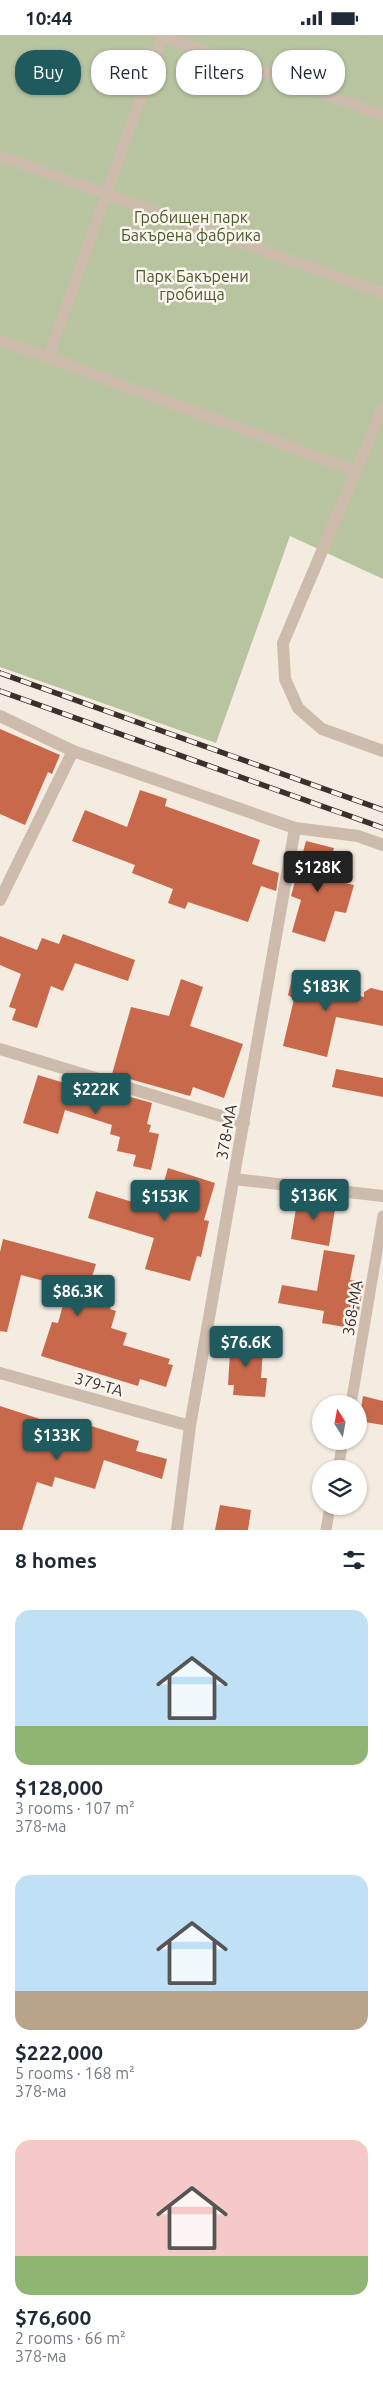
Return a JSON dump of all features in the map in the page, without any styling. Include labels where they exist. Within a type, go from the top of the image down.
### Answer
[{"type":"street","points":[[356,471],[282,643],[285,679],[298,707],[322,729],[383,751]]},
{"type":"street","points":[[0,716],[73,751],[295,828],[358,836],[383,845]]},
{"type":"street","points":[[0,901],[73,751]]},
{"type":"street","name":"378-МА","points":[[177,1530],[190,1426],[295,828]]},
{"type":"street","points":[[0,1049],[244,1123]]},
{"type":"street","points":[[234,1179],[383,1196]]},
{"type":"street","name":"379-ТА","points":[[0,1373],[190,1426]]},
{"type":"lane","points":[[48,357],[162,35],[383,115]]},
{"type":"lane","points":[[0,156],[383,293]]},
{"type":"lane","points":[[0,340],[356,471],[383,407]]},
{"type":"lane","name":"368-МА","points":[[353,1395],[383,1216]]},
{"type":"lane","points":[[326,1530],[328,1515]]},
{"type":"green space","name":"Парк Бакърени гробища","points":[[0,35],[383,35],[383,579],[290,536],[216,743],[0,667]]},
{"type":"building","points":[[0,729],[60,755],[52,774],[48,772],[25,825],[0,814]]},
{"type":"building","points":[[140,790],[167,799],[165,806],[260,840],[252,864],[279,873],[276,891],[261,886],[248,922],[188,902],[185,909],[168,903],[173,889],[132,873],[135,865],[72,841],[85,810],[127,827]]},
{"type":"building","points":[[306,841],[334,848],[325,879],[354,885],[346,913],[335,911],[325,942],[292,932],[301,900],[291,896]]},
{"type":"building","points":[[63,934],[135,960],[128,981],[75,963],[63,991],[51,986],[37,1028],[12,1020],[16,1009],[9,1007],[21,974],[0,965],[0,936],[37,950],[42,938],[59,944]]},
{"type":"building","points":[[294,970],[330,978],[328,988],[364,997],[364,992],[371,988],[383,991],[383,1026],[336,1017],[327,1057],[283,1046],[294,999],[288,995]]},
{"type":"building","points":[[181,979],[203,987],[190,1026],[243,1044],[224,1098],[193,1087],[190,1096],[112,1074],[131,1007],[169,1016]]},
{"type":"building","points":[[336,1069],[383,1078],[383,1097],[332,1087]]},
{"type":"building","points":[[38,1075],[104,1095],[106,1090],[152,1103],[147,1124],[151,1125],[149,1132],[159,1134],[151,1170],[133,1166],[136,1155],[117,1151],[120,1137],[110,1134],[112,1125],[65,1110],[58,1134],[23,1123]]},
{"type":"building","points":[[168,1168],[215,1183],[204,1220],[209,1221],[201,1257],[197,1256],[190,1281],[145,1269],[154,1238],[88,1218],[96,1191],[156,1209]]},
{"type":"building","points":[[298,1196],[336,1203],[329,1246],[291,1239]]},
{"type":"building","points":[[3,1239],[96,1264],[89,1287],[114,1295],[110,1309],[116,1311],[111,1328],[127,1333],[123,1345],[170,1359],[168,1364],[173,1365],[166,1387],[140,1379],[138,1386],[41,1356],[52,1322],[58,1323],[68,1287],[21,1275],[7,1332],[0,1331],[0,1252]]},
{"type":"building","points":[[324,1250],[355,1255],[350,1280],[364,1282],[358,1317],[347,1315],[344,1327],[322,1323],[324,1311],[278,1303],[282,1285],[317,1291]]},
{"type":"building","points":[[231,1336],[254,1338],[253,1349],[263,1350],[261,1378],[267,1378],[265,1397],[233,1395],[234,1385],[228,1385]]},
{"type":"building","points":[[368,1397],[383,1401],[383,1425],[368,1422]]},
{"type":"building","points":[[0,1406],[43,1420],[40,1427],[83,1440],[88,1425],[139,1441],[136,1451],[167,1459],[162,1479],[104,1460],[95,1489],[55,1477],[52,1487],[37,1482],[22,1530],[0,1530]]},
{"type":"building","points":[[220,1505],[251,1510],[248,1530],[215,1530]]},
{"type":"railway","points":[[0,673],[383,810]]},
{"type":"railway","points":[[0,691],[383,828]]},
{"type":"park label","name":"Гробищен парк Бакърена фабрика","points":[[191,226]]}]
